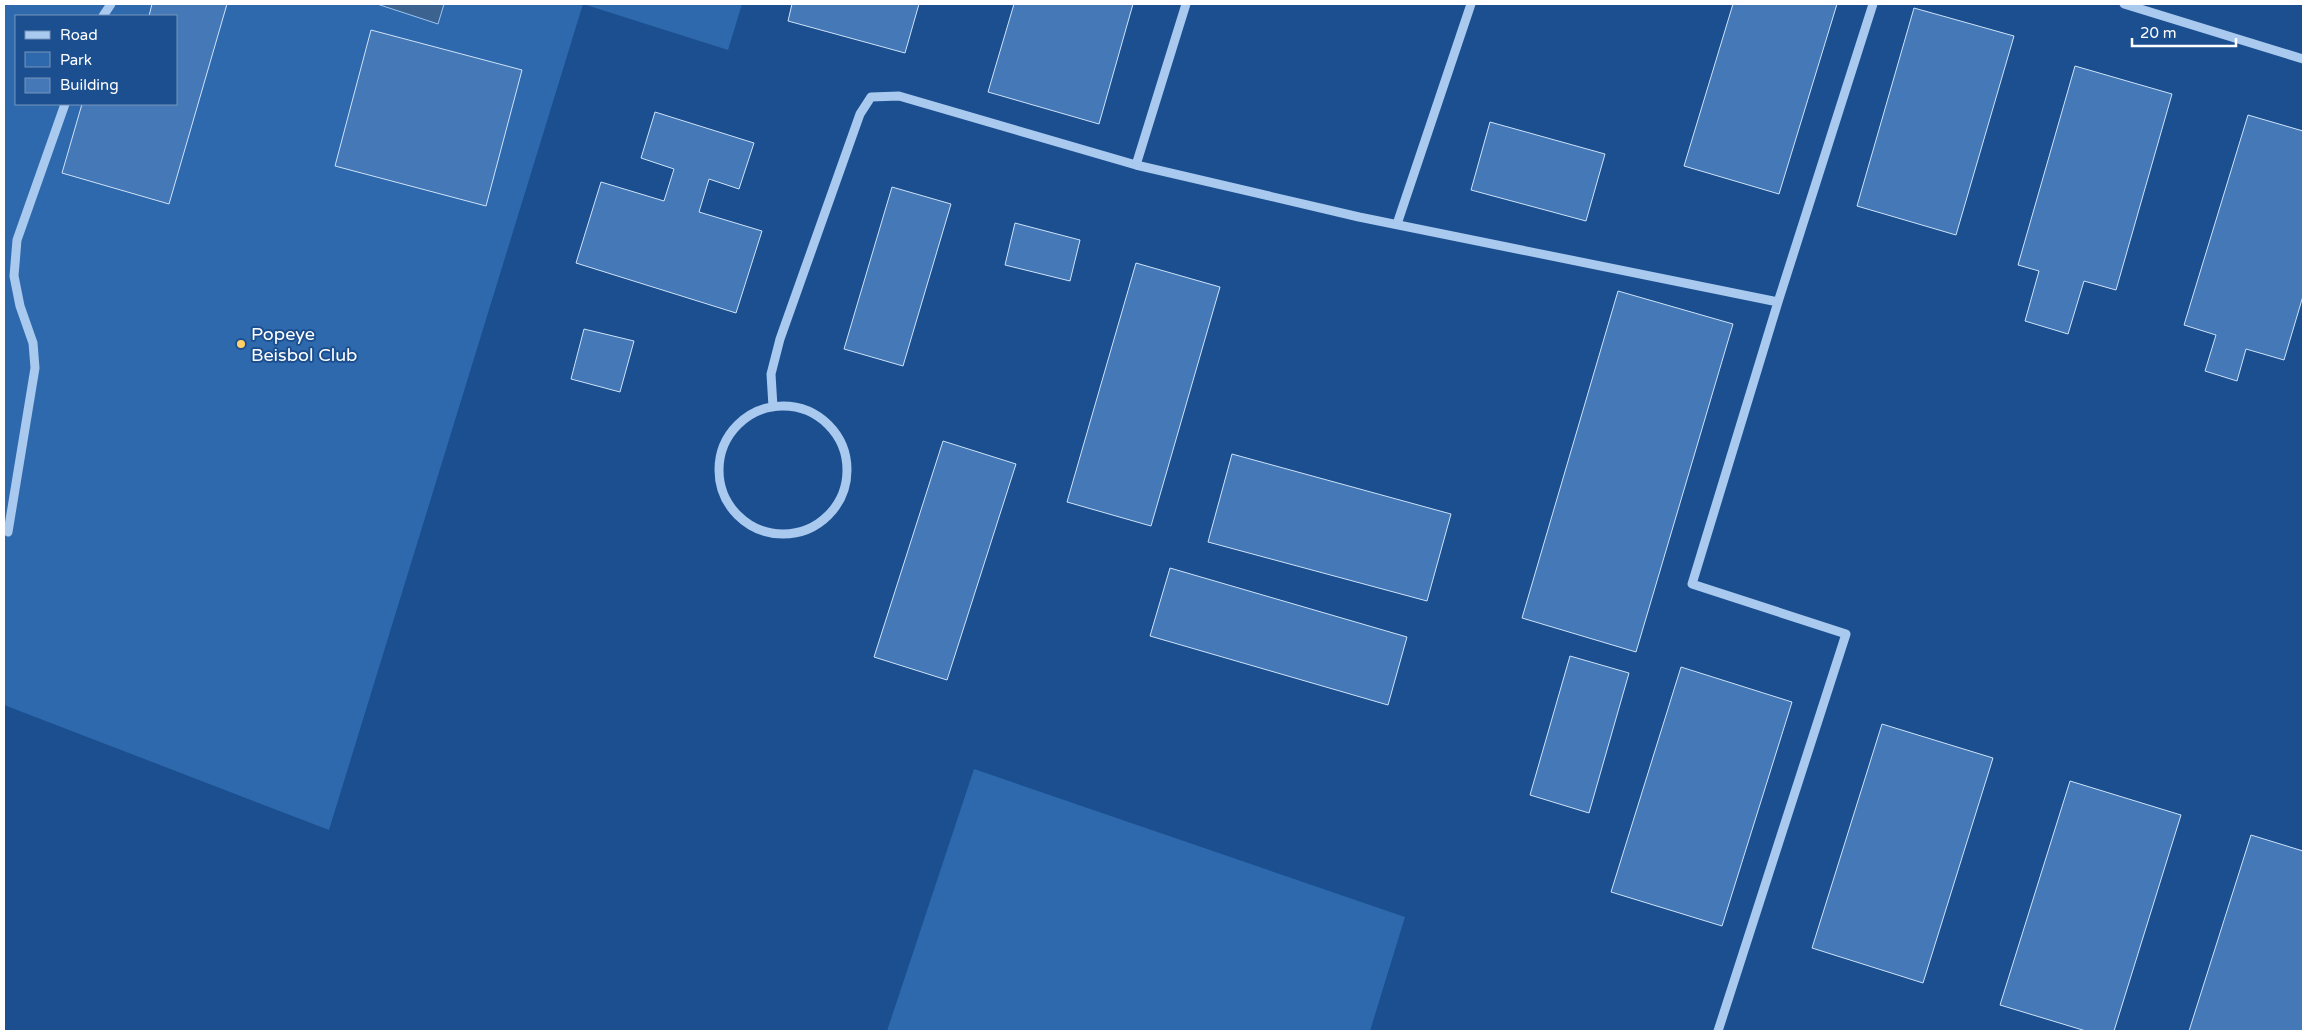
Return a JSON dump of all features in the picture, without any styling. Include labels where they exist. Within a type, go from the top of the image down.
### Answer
[{"type":"lane","points":[[104,15],[111,4]]},
{"type":"lane","points":[[1136,165],[1186,4]]},
{"type":"lane","points":[[1396,224],[1471,4]]},
{"type":"lane","points":[[1718,1031],[1846,634],[1692,584],[1778,302],[1873,4]]},
{"type":"lane","points":[[2124,4],[2303,59]]},
{"type":"lane","points":[[773,407],[771,374],[780,339],[860,114],[871,98],[899,96],[1136,165],[1396,224],[1778,302]]},
{"type":"lane","points":[[8,532],[35,368],[32,343],[20,306],[14,276],[17,240],[66,105]]},
{"type":"lane","points":[[773,407],[794,407],[813,414],[833,431],[841,443],[846,462],[846,482],[838,502],[826,518],[809,529],[789,534],[768,533],[748,524],[731,509],[721,489],[718,468],[723,446],[734,427],[752,413],[773,407]]},
{"type":"green space","name":"Popeye Beisbol Club","points":[[4,4],[583,4],[329,830],[4,705]]},
{"type":"green space","points":[[583,4],[742,4],[728,50]]},
{"type":"green space","points":[[974,769],[1405,917],[1370,1031],[887,1031]]},
{"type":"shaded area","points":[[377,4],[444,4],[438,24]]},
{"type":"building","points":[[152,4],[227,4],[169,204],[62,173],[82,105],[178,105],[178,15],[149,15]]},
{"type":"building","points":[[792,4],[919,4],[905,53],[788,21]]},
{"type":"building","points":[[1014,4],[1133,4],[1099,124],[988,92]]},
{"type":"building","points":[[1733,4],[1837,4],[1779,194],[1684,166]]},
{"type":"building","points":[[1914,8],[2014,36],[1956,235],[1857,206]]},
{"type":"building","points":[[371,30],[522,70],[486,206],[335,166]]},
{"type":"building","points":[[2075,66],[2172,94],[2116,290],[2084,281],[2068,334],[2025,321],[2039,271],[2018,265]]},
{"type":"building","points":[[655,112],[754,143],[739,189],[709,179],[699,212],[762,231],[736,313],[576,263],[601,182],[664,201],[674,169],[641,158]]},
{"type":"building","points":[[2248,115],[2303,131],[2303,296],[2284,360],[2246,349],[2237,381],[2205,371],[2216,335],[2184,325]]},
{"type":"building","points":[[1490,122],[1605,154],[1586,221],[1471,190]]},
{"type":"building","points":[[892,187],[951,204],[903,366],[844,349]]},
{"type":"building","points":[[1015,223],[1080,240],[1070,281],[1005,265]]},
{"type":"building","points":[[1136,263],[1220,287],[1151,526],[1067,502]]},
{"type":"building","points":[[1618,291],[1733,324],[1636,652],[1522,618]]},
{"type":"building","points":[[584,329],[634,341],[620,392],[571,379]]},
{"type":"building","points":[[943,441],[1016,464],[947,680],[874,657]]},
{"type":"building","points":[[1232,454],[1451,514],[1427,601],[1208,542]]},
{"type":"building","points":[[1170,568],[1407,637],[1388,705],[1150,636]]},
{"type":"building","points":[[1570,656],[1629,673],[1589,813],[1530,795]]},
{"type":"building","points":[[1681,667],[1792,702],[1722,926],[1611,892]]},
{"type":"building","points":[[1882,724],[1993,758],[1923,983],[1812,948]]},
{"type":"building","points":[[2070,781],[2181,815],[2114,1031],[2086,1031],[2000,1005]]},
{"type":"building","points":[[2251,835],[2303,851],[2303,1031],[2189,1031]]},
{"type":"place","name":"Popeye Beisbol Club","points":[[241,344]]}]
